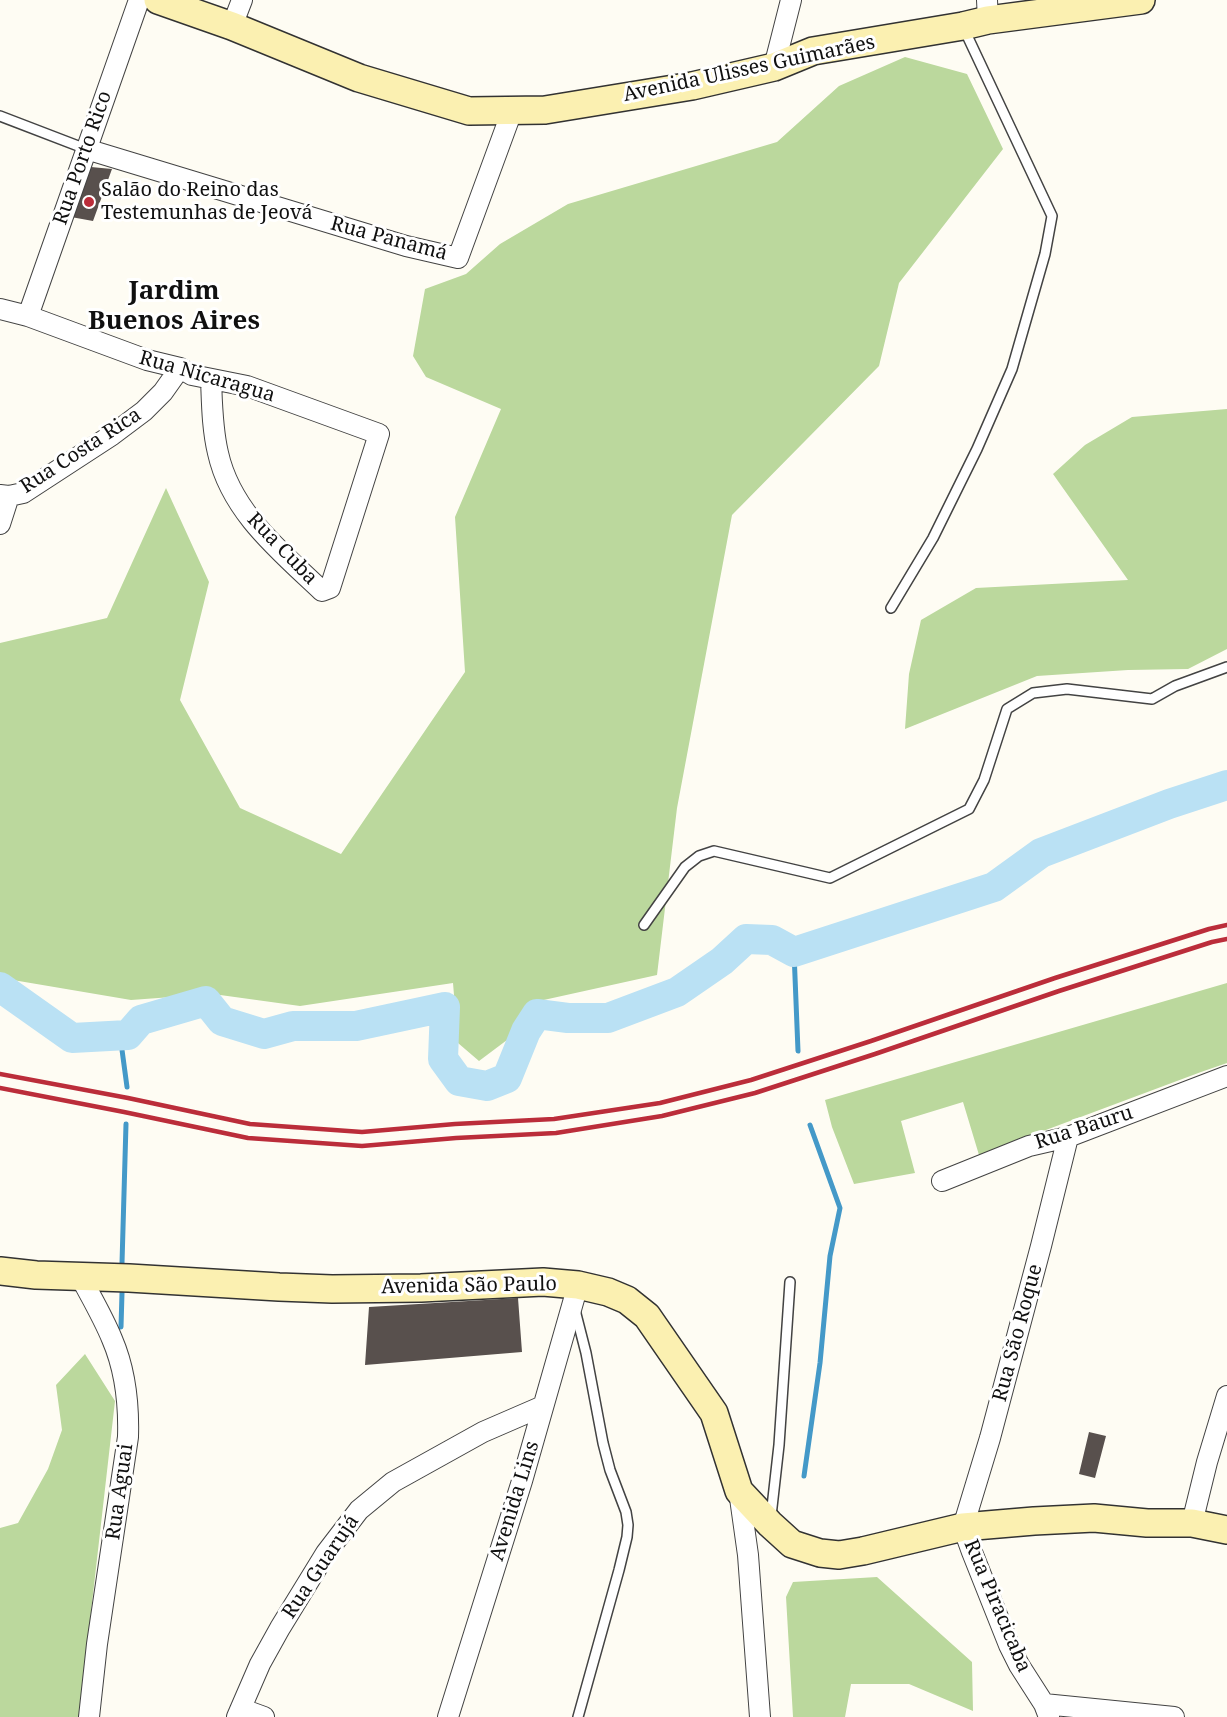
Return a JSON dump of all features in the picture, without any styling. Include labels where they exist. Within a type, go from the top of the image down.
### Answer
[{"type":"main road","name":"Avenida Ulisses Guimarães","points":[[158,0],[232,26],[359,78],[469,111],[545,110],[680,88],[774,67],[813,51],[979,15],[1141,0]]},
{"type":"main road","name":"Avenida São Paulo","points":[[0,1271],[36,1275],[332,1289],[422,1288],[543,1282],[575,1294],[608,1292],[627,1300],[647,1316],[714,1413],[739,1491],[792,1544],[820,1553],[839,1555],[862,1551],[963,1527],[1094,1518],[1147,1523],[1192,1523],[1227,1530]]},
{"type":"street","name":"Rua Porto Rico","points":[[28,316],[139,0]]},
{"type":"street","points":[[232,26],[242,0]]},
{"type":"street","points":[[774,67],[791,0]]},
{"type":"street","name":"Rua Panamá","points":[[86,149],[406,246],[458,258],[512,111]]},
{"type":"street","name":"Rua Nicaragua","points":[[0,309],[28,316],[147,360],[180,368],[192,375],[248,386],[379,434]]},
{"type":"street","name":"Rua Costa Rica","points":[[5,495],[24,493],[126,425],[163,392],[180,368]]},
{"type":"street","name":"Rua Cuba","points":[[211,379],[216,443],[221,465],[230,487],[252,522],[322,591],[330,588],[379,434]]},
{"type":"street","points":[[0,524],[5,495]]},
{"type":"street","name":"Rua Bauru","points":[[942,1181],[1029,1146],[1068,1137],[1227,1076]]},
{"type":"street","name":"Rua São Roque","points":[[963,1527],[990,1438],[1068,1137]]},
{"type":"street","name":"Rua Aguai","points":[[80,1276],[112,1340],[120,1365],[129,1415],[127,1447],[97,1644],[89,1717]]},
{"type":"street","name":"Avenida Lins","points":[[448,1717],[522,1481],[575,1294]]},
{"type":"street","points":[[1192,1523],[1227,1396]]},
{"type":"street","name":"Rua Guarujá","points":[[239,1713],[260,1664],[280,1628],[326,1554],[359,1510],[393,1482],[483,1432],[543,1406]]},
{"type":"street","points":[[739,1491],[748,1555],[760,1717]]},
{"type":"street","name":"Rua Piracicaba","points":[[963,1527],[1018,1665],[1047,1711]]},
{"type":"street","points":[[1047,1711],[1174,1717]]},
{"type":"street","points":[[239,1713],[264,1717]]},
{"type":"lane","points":[[891,608],[933,538],[977,449],[1012,369],[1045,254],[1052,216],[979,15]]},
{"type":"lane","name":"Rua Panamá","points":[[0,116],[86,149]]},
{"type":"lane","points":[[644,925],[685,867],[699,855],[714,851],[830,878],[969,809],[984,780],[1007,709],[1033,693],[1067,689],[1152,699],[1175,686],[1227,667]]},
{"type":"lane","points":[[770,1524],[779,1445],[790,1282]]},
{"type":"lane","points":[[575,1294],[603,1443],[610,1470],[626,1512],[628,1525],[619,1570],[578,1717]]},
{"type":"green space","points":[[905,57],[967,74],[1003,149],[899,283],[879,366],[732,515],[677,808],[657,975],[530,1003],[519,1031],[479,1061],[458,1043],[453,983],[300,1006],[213,994],[131,1000],[0,976],[0,643],[107,618],[166,488],[209,582],[180,700],[240,808],[341,854],[465,672],[455,517],[501,409],[426,377],[413,356],[425,289],[466,274],[500,244],[568,204],[777,142],[839,86]]},
{"type":"green space","points":[[1227,409],[1227,649],[1188,669],[1037,676],[905,729],[909,674],[921,620],[976,588],[1128,580],[1053,474],[1085,445],[1132,417]]},
{"type":"green space","points":[[1227,983],[1227,1063],[979,1155],[963,1102],[901,1121],[915,1173],[854,1184],[832,1127],[825,1100]]},
{"type":"green space","points":[[85,1354],[115,1401],[79,1717],[0,1717],[0,1528],[18,1523],[48,1469],[62,1430],[56,1385]]},
{"type":"green space","points":[[877,1577],[972,1662],[973,1711],[909,1684],[851,1684],[845,1717],[793,1717],[786,1597],[793,1582]]},
{"type":"building","name":"Salão do Reino das Testemunhas de Jeová","points":[[91,167],[112,169],[93,221],[71,217]]},
{"type":"building","points":[[518,1298],[522,1352],[365,1365],[369,1307]]},
{"type":"building","points":[[1089,1432],[1106,1436],[1095,1478],[1079,1474]]},
{"type":"waterway","points":[[0,987],[72,1038],[128,1035],[141,1020],[206,1001],[222,1021],[264,1034],[293,1026],[356,1026],[445,1007],[443,1059],[459,1081],[487,1086],[507,1078],[526,1031],[537,1014],[568,1018],[608,1018],[677,992],[722,961],[746,939],[772,940],[794,952],[994,887],[1041,853],[1169,804],[1227,785]]},
{"type":"waterway","points":[[794,952],[798,1051]]},
{"type":"waterway","points":[[120,1035],[127,1087]]},
{"type":"waterway","points":[[122,1263],[126,1124]]},
{"type":"waterway","points":[[804,1476],[820,1363],[830,1256],[840,1208],[810,1125]]},
{"type":"waterway","points":[[121,1327],[122,1293]]},
{"type":"railway","points":[[0,1074],[250,1124],[362,1132],[554,1119],[660,1103],[751,1080],[1055,978],[1227,925]]},
{"type":"railway","points":[[0,1088],[248,1138],[362,1146],[556,1133],[662,1116],[755,1093],[1059,991],[1227,939]]},
{"type":"place","name":"Salão do Reino das Testemunhas de Jeová","points":[[89,202]]},
{"type":"district","name":"Jardim Buenos Aires","points":[[174,307]]}]
